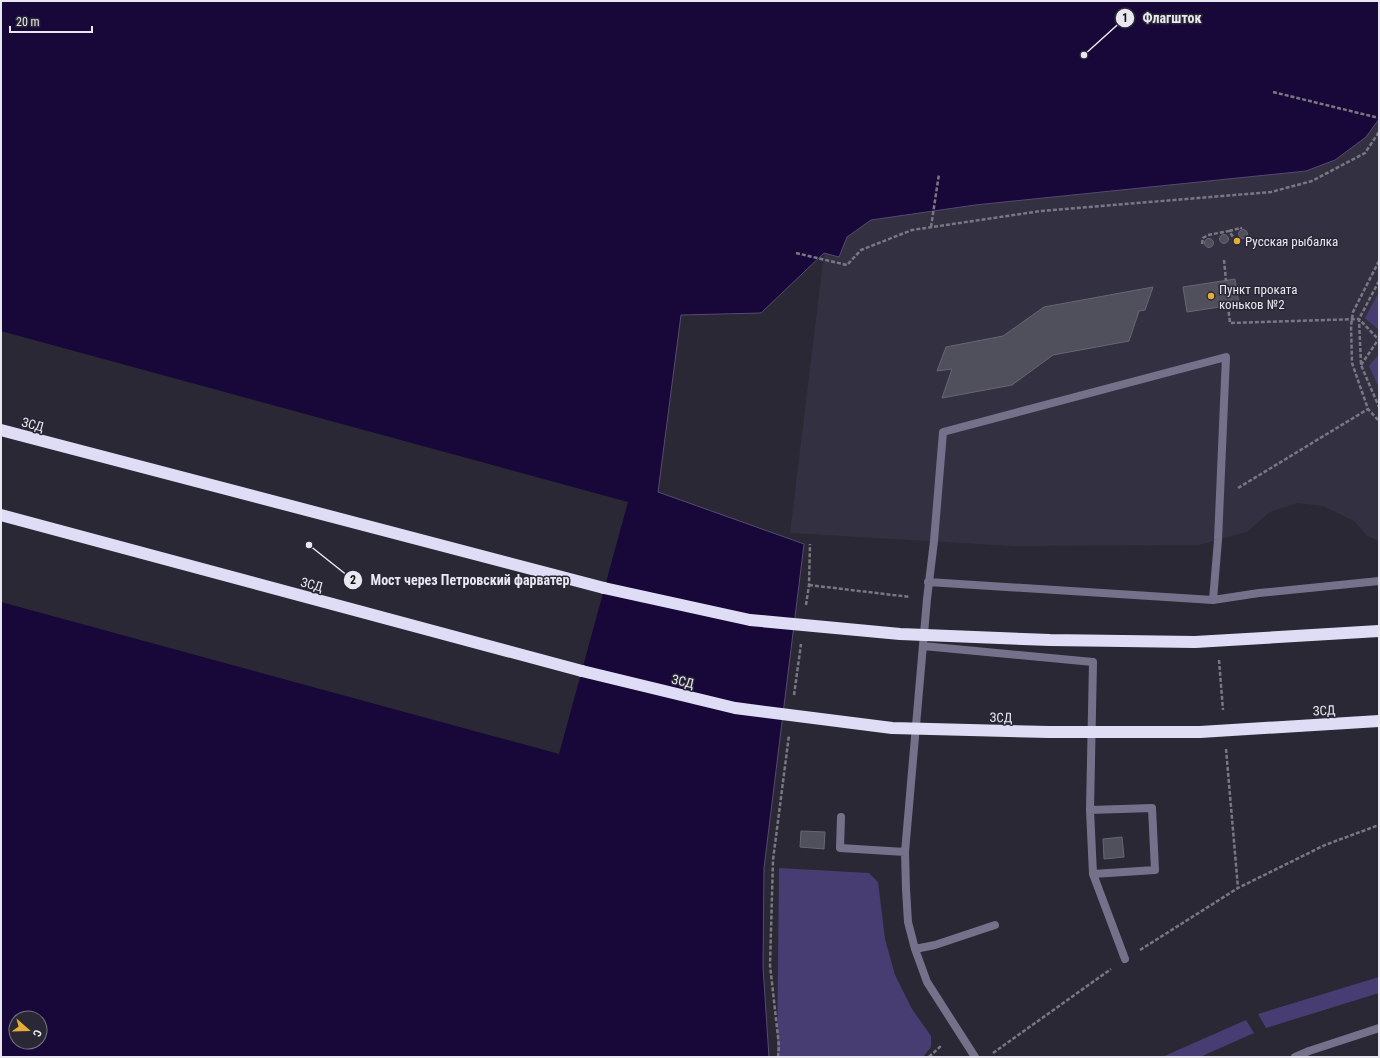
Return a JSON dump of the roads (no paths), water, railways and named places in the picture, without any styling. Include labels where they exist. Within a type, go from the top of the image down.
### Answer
[{"type":"highway","name":"ЗСД","points":[[1,430],[600,587],[750,620],[900,634],[1050,640],[1195,642],[1379,632]]},
{"type":"highway","name":"ЗСД","points":[[1,515],[582,672],[735,708],[892,728],[1049,732],[1200,732],[1379,721]]},
{"type":"street","points":[[975,1057],[927,982],[915,949],[908,922],[906,889],[905,852],[924,646],[928,582],[934,541],[943,432],[1226,357],[1218,540],[1213,600]]},
{"type":"street","points":[[928,582],[1213,600],[1259,593],[1379,581]]},
{"type":"street","points":[[924,646],[1093,662],[1090,810],[1093,874],[1124,959]]},
{"type":"street","points":[[1090,810],[1152,808],[1155,870],[1093,874]]},
{"type":"street","points":[[841,817],[840,848],[905,852]]},
{"type":"street","points":[[915,949],[935,945],[995,926]]},
{"type":"street","points":[[1295,1057],[1379,1028]]},
{"type":"place","name":"Флагшток","points":[[1084,55]]},
{"type":"place","name":"Русская рыбалка","points":[[1237,241]]},
{"type":"place","name":"Пункт проката коньков №2","points":[[1211,296]]},
{"type":"place","name":"Мост через Петровский фарватер","points":[[309,545]]}]
